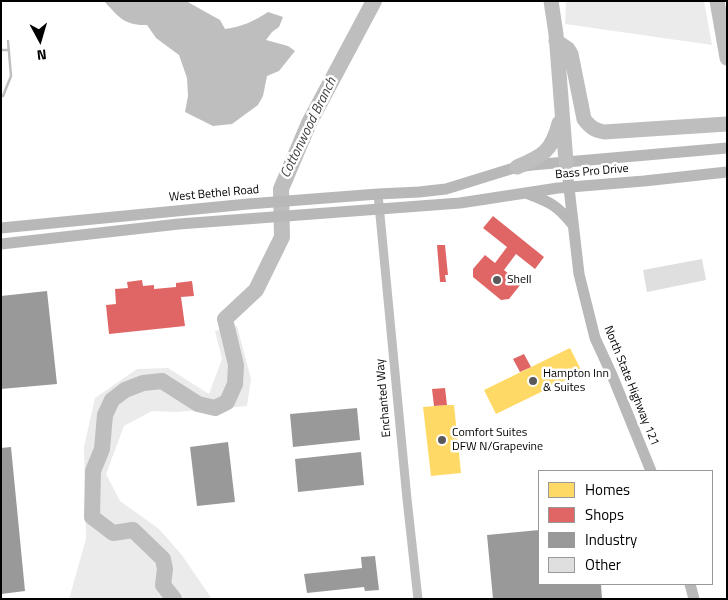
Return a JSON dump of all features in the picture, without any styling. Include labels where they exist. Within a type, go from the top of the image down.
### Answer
[{"type":"highway","points":[[551,1],[556,38],[566,162]]},
{"type":"highway","points":[[557,1],[556,38],[571,54],[584,119],[590,127],[596,131],[604,132],[727,124]]},
{"type":"highway","points":[[717,1],[727,58]]},
{"type":"highway","points":[[517,168],[531,161],[551,146],[562,115]]},
{"type":"main road","name":"Bass Pro Drive","points":[[517,168],[727,148]]},
{"type":"main road","name":"North State Highway 121","points":[[566,162],[579,274],[595,338],[651,470]]},
{"type":"main road","name":"West Bethel Road","points":[[1,228],[248,204],[446,189],[517,168]]},
{"type":"main road","name":"Bass Pro Drive","points":[[380,209],[460,203],[569,186],[644,181],[727,172]]},
{"type":"main road","points":[[524,192],[550,202],[566,215],[574,225]]},
{"type":"main road","points":[[1,244],[180,224],[380,209]]},
{"type":"main road","points":[[56,223],[58,238]]},
{"type":"main road","points":[[690,585],[694,599]]},
{"type":"street","name":"Enchanted Way","points":[[378,194],[418,599]]},
{"type":"shaded area","points":[[104,1],[186,1],[220,20],[225,29],[248,23],[268,12],[283,17],[279,27],[266,40],[288,46],[295,51],[279,71],[267,76],[263,96],[258,105],[232,124],[213,126],[185,112],[188,96],[187,78],[179,55],[156,38],[147,25],[127,22]]},
{"type":"shaded area","points":[[566,1],[704,1],[712,45],[565,24]]},
{"type":"shaded area","points":[[237,326],[251,379],[247,406],[176,412],[152,411],[124,426],[106,474],[120,501],[159,529],[181,554],[212,599],[69,599],[86,539],[84,447],[95,398],[137,369],[168,368],[209,394],[222,359],[215,331]]},
{"type":"building: Homes","name":"Hampton Inn & Suites","points":[[570,348],[582,372],[496,414],[484,390]]},
{"type":"building: Homes","name":"Comfort Suites DFW N/Grapevine","points":[[454,405],[461,473],[431,476],[423,407]]},
{"type":"building: Shops","points":[[493,216],[544,257],[535,269],[516,254],[504,270],[521,284],[509,299],[501,300],[473,277],[473,269],[485,255],[495,263],[507,247],[483,228]]},
{"type":"building: Shops","points":[[437,245],[445,245],[448,275],[445,275],[446,282],[440,282]]},
{"type":"building: Shops","points":[[142,280],[143,286],[154,285],[154,289],[176,287],[176,283],[192,281],[194,296],[181,297],[185,326],[109,334],[106,305],[116,304],[115,289],[128,288],[127,282]]},
{"type":"building: Shops","points":[[524,354],[531,367],[520,372],[513,359]]},
{"type":"building: Shops","points":[[445,388],[447,405],[434,406],[432,389]]},
{"type":"building: Industry","points":[[47,291],[57,384],[1,389],[1,296]]},
{"type":"building: Industry","points":[[357,408],[360,440],[293,447],[290,414]]},
{"type":"building: Industry","points":[[228,442],[235,502],[197,506],[190,447]]},
{"type":"building: Industry","points":[[11,447],[25,591],[1,594],[1,448]]},
{"type":"building: Industry","points":[[361,452],[364,485],[298,492],[295,459]]},
{"type":"building: Industry","points":[[538,530],[538,585],[601,585],[602,599],[493,599],[487,535]]},
{"type":"building: Industry","points":[[375,556],[379,590],[365,591],[364,587],[307,593],[304,574],[362,568],[361,557]]},
{"type":"building: Other","points":[[702,259],[706,280],[647,292],[643,270]]},
{"type":"waterway","name":"Cottonwood Branch","points":[[174,599],[163,585],[165,569],[163,559],[133,530],[113,533],[92,517],[93,471],[102,449],[105,415],[112,400],[125,390],[143,383],[162,381],[198,404],[215,408],[227,402],[235,384],[236,365],[225,319],[256,290],[282,237],[281,189],[309,123],[374,1]]},
{"type":"waterway","points":[[1,96],[3,96],[11,76],[8,41]]},
{"type":"waterway","points":[[1,50],[9,50]]},
{"type":"place","name":"Shell","points":[[497,280]]},
{"type":"place","name":"Hampton Inn & Suites","points":[[533,381]]},
{"type":"place","name":"Comfort Suites DFW N/Grapevine","points":[[442,440]]}]
